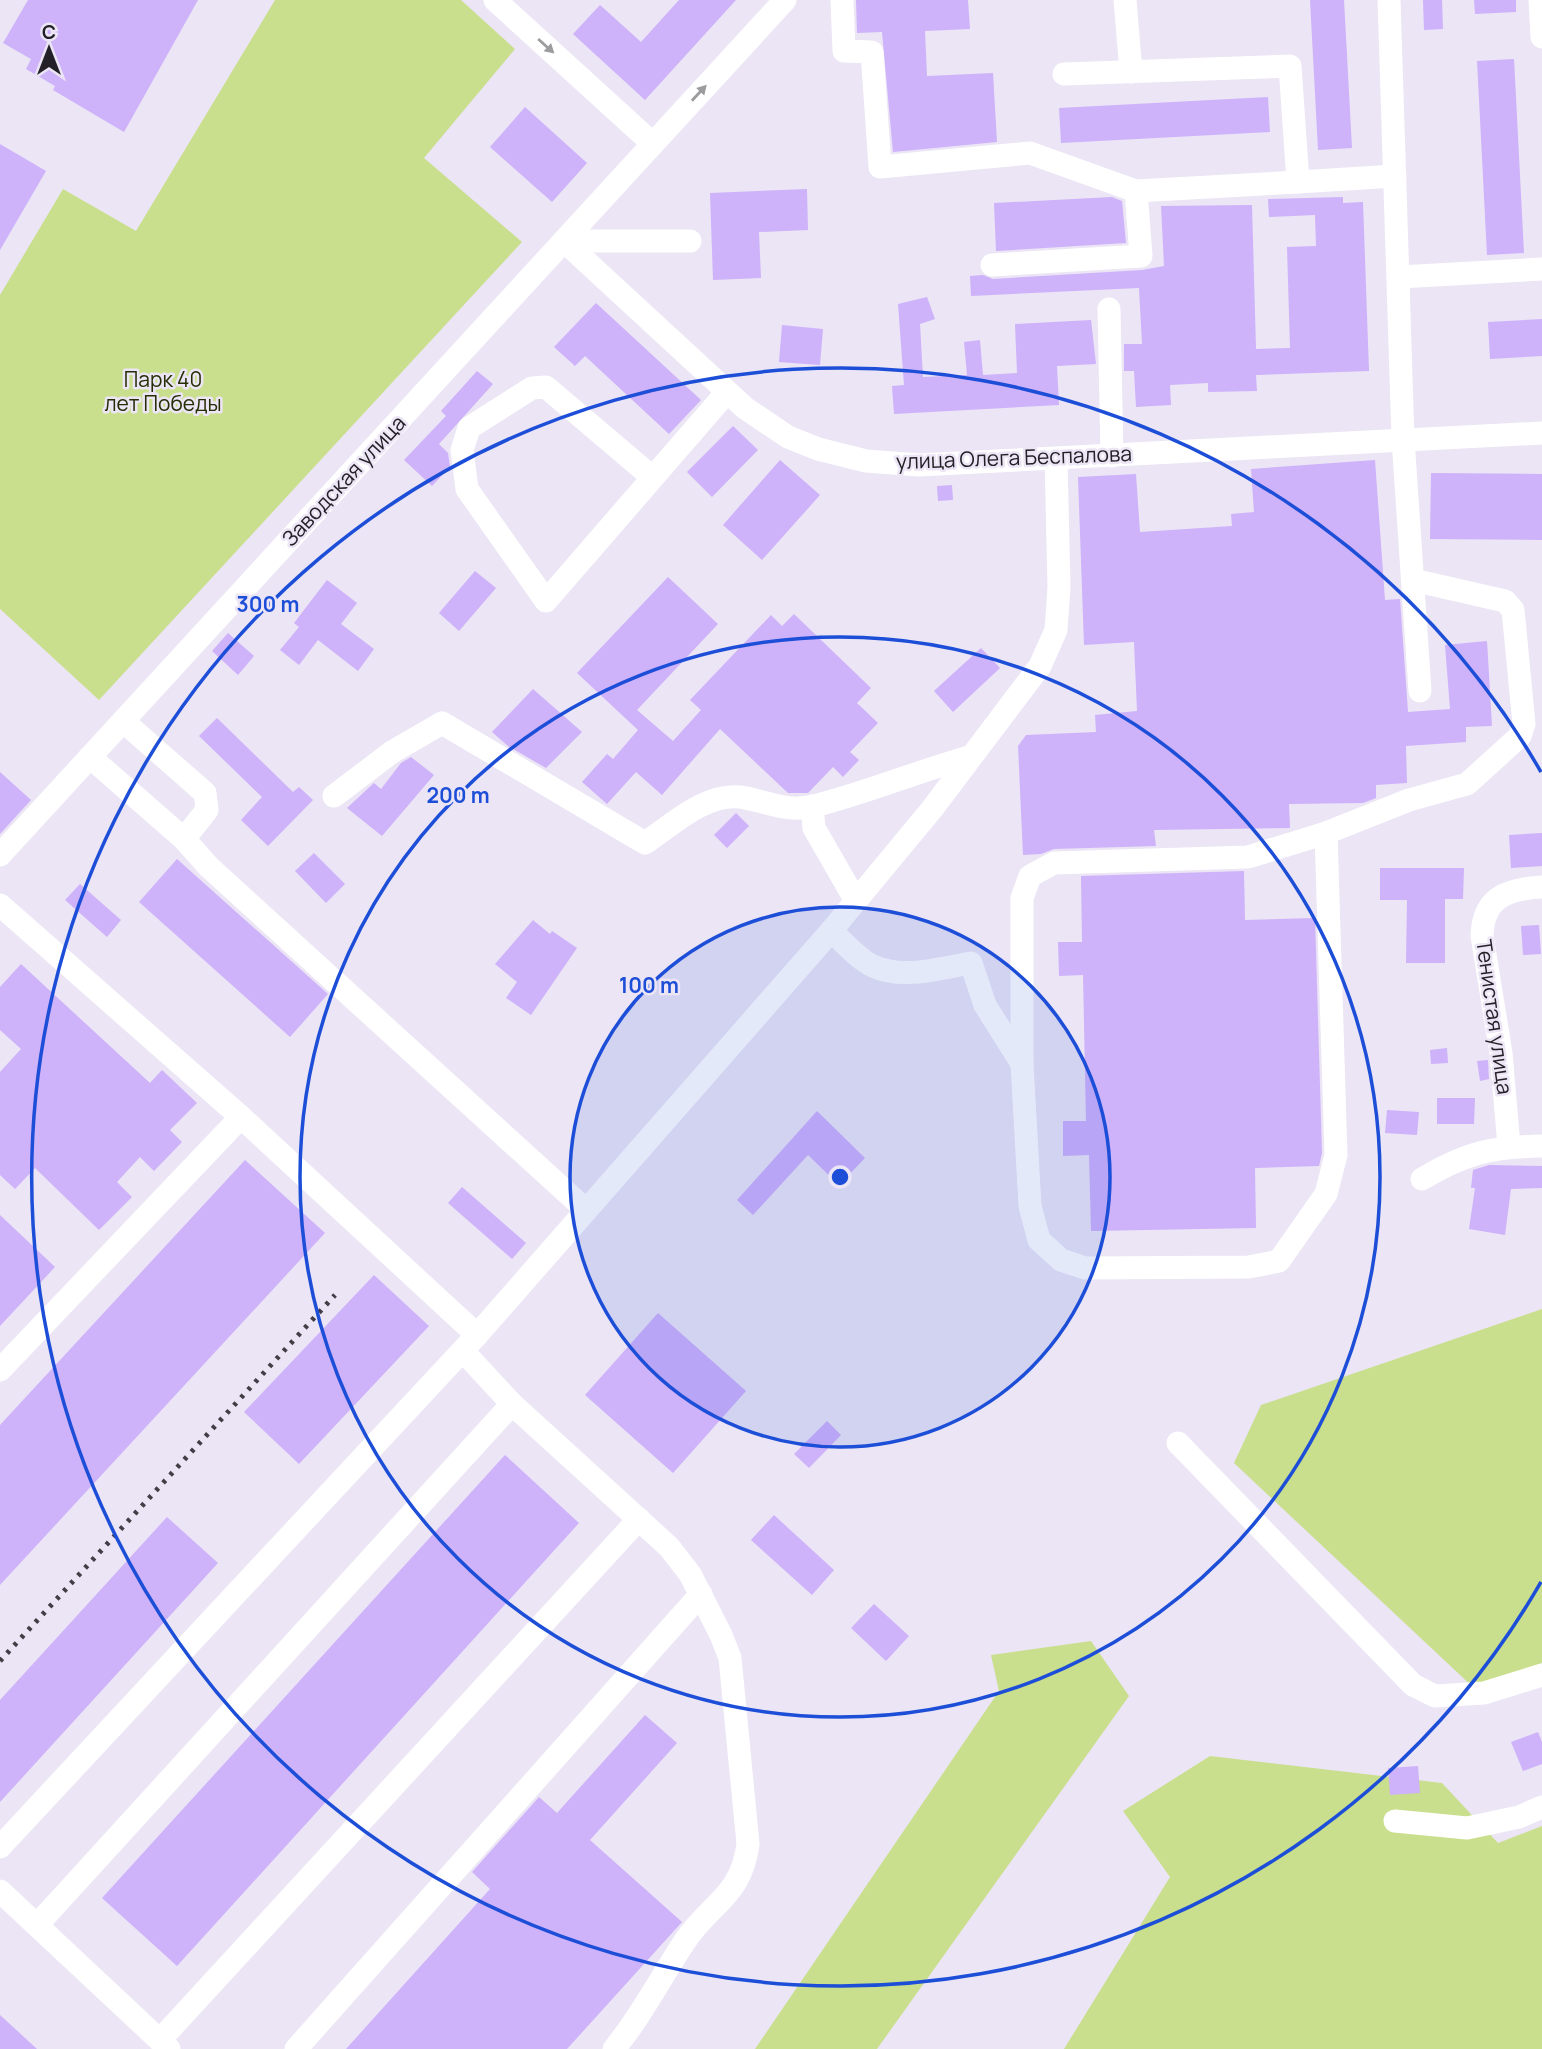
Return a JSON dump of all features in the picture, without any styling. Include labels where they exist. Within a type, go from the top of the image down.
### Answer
[{"type":"street","points":[[495,0],[652,143]]},
{"type":"street","name":"Заводская улица","points":[[0,855],[785,0]]},
{"type":"street","points":[[842,0],[844,51],[872,52],[880,167],[1030,153],[1136,191],[1395,176]]},
{"type":"street","points":[[1125,0],[1131,72]]},
{"type":"street","points":[[1389,0],[1404,439],[1420,691]]},
{"type":"street","points":[[1064,74],[1290,66],[1298,182]]},
{"type":"street","points":[[992,265],[1141,256],[1136,191]]},
{"type":"street","points":[[564,242],[690,242]]},
{"type":"street","name":"улица Олега Беспалова","points":[[564,242],[745,408],[788,437],[818,449],[866,461],[919,465],[1542,433]]},
{"type":"street","points":[[1399,276],[1542,269]]},
{"type":"street","points":[[1108,309],[1112,456]]},
{"type":"street","points":[[652,478],[546,387],[532,388],[469,428],[462,450],[467,489],[546,601],[727,392]]},
{"type":"street","points":[[0,1847],[470,1343],[831,931],[932,809],[1040,666],[1056,630],[1059,587],[1056,459]]},
{"type":"street","points":[[1326,833],[1336,1155],[1326,1194],[1279,1261],[1249,1267],[1084,1268],[1061,1260],[1038,1240],[1030,1206],[1022,1064],[1022,898],[1030,876],[1054,863],[1248,858],[1326,833],[1409,800],[1467,784],[1520,736],[1524,724],[1513,610],[1505,601],[1412,580]]},
{"type":"street","points":[[122,721],[205,793],[207,810],[184,839]]},
{"type":"street","points":[[334,796],[392,752],[442,723],[645,843],[704,804],[725,797],[740,797],[783,809],[812,806],[969,757]]},
{"type":"street","points":[[90,757],[184,839],[208,867],[586,1210]]},
{"type":"street","points":[[812,806],[814,828],[856,901]]},
{"type":"street","name":"Тенистая улица","points":[[1509,1146],[1501,1053],[1482,936],[1482,918],[1487,906],[1519,888],[1542,887]]},
{"type":"street","points":[[0,905],[241,1117],[470,1343],[512,1404],[669,1547],[701,1594],[730,1658],[748,1844],[745,1865],[738,1883],[686,1939],[638,2020],[614,2049]]},
{"type":"street","points":[[831,931],[871,965],[886,971],[909,972],[971,963],[985,1005],[1022,1064]]},
{"type":"street","points":[[0,1370],[241,1117]]},
{"type":"street","points":[[1422,1179],[1456,1158],[1509,1146],[1542,1146]]},
{"type":"street","points":[[37,1926],[512,1404]]},
{"type":"street","points":[[1178,1443],[1413,1685],[1435,1696],[1484,1693],[1542,1675]]},
{"type":"street","points":[[0,1891],[164,2045],[639,1519]]},
{"type":"street","points":[[296,2049],[701,1594]]},
{"type":"street","points":[[1395,1821],[1467,1828],[1519,1817],[1542,1807]]},
{"type":"green space","name":"Парк 40 лет Победы","points":[[275,0],[461,0],[515,49],[424,158],[522,242],[99,700],[0,609],[0,295],[63,189],[136,231]]},
{"type":"green space","points":[[1542,1309],[1542,1663],[1475,1689],[1234,1463],[1261,1405]]},
{"type":"green space","points":[[1091,1641],[1129,1696],[877,2049],[755,2049],[999,1691],[991,1655]]},
{"type":"green space","points":[[1210,1756],[1442,1783],[1498,1843],[1542,1826],[1542,2049],[1064,2049],[1170,1877],[1123,1811]]},
{"type":"building","points":[[28,0],[198,0],[124,132],[53,90],[55,86],[26,69],[31,59],[3,43]]},
{"type":"building","points":[[679,0],[736,0],[645,100],[573,34],[600,5],[641,42]]},
{"type":"building","points":[[856,0],[968,0],[970,29],[925,31],[927,76],[993,73],[997,142],[893,152],[882,32],[857,33]]},
{"type":"building","points":[[1310,0],[1344,0],[1352,148],[1318,150]]},
{"type":"building","points":[[1423,0],[1442,0],[1443,29],[1424,30]]},
{"type":"building","points":[[1474,0],[1516,0],[1516,12],[1475,14]]},
{"type":"building","points":[[1514,59],[1524,253],[1487,255],[1477,61]]},
{"type":"building","points":[[1268,97],[1270,132],[1061,143],[1059,108]]},
{"type":"building","points":[[525,107],[587,163],[552,202],[490,147]]},
{"type":"building","points":[[0,144],[46,171],[0,250]]},
{"type":"building","points":[[807,189],[808,230],[759,232],[761,278],[713,280],[710,193]]},
{"type":"building","points":[[1112,197],[1122,201],[1126,243],[996,251],[994,203]]},
{"type":"building","points":[[1343,197],[1343,203],[1363,202],[1369,371],[1256,375],[1257,391],[1208,392],[1208,383],[1170,385],[1171,405],[1136,407],[1134,371],[1124,371],[1124,344],[1142,344],[1139,288],[971,296],[970,276],[983,275],[993,279],[1142,270],[1164,266],[1161,206],[1252,205],[1256,349],[1290,348],[1287,247],[1316,246],[1315,215],[1269,217],[1268,199]]},
{"type":"building","points":[[927,297],[935,319],[920,324],[923,377],[967,375],[964,342],[980,340],[983,375],[1017,373],[1015,324],[1091,320],[1096,364],[1057,366],[1059,405],[894,414],[892,386],[904,385],[898,304]]},
{"type":"building","points":[[596,303],[701,400],[669,434],[585,356],[575,366],[554,347]]},
{"type":"building","points":[[1542,319],[1542,356],[1490,359],[1488,322]]},
{"type":"building","points":[[782,325],[823,329],[820,365],[779,362]]},
{"type":"building","points":[[477,371],[493,384],[439,444],[448,453],[450,467],[432,486],[404,460],[446,416],[441,411]]},
{"type":"building","points":[[733,426],[758,450],[712,497],[687,472]]},
{"type":"building","points":[[780,460],[820,495],[762,560],[723,525]]},
{"type":"building","points":[[1375,460],[1385,600],[1400,599],[1408,712],[1450,709],[1445,645],[1487,641],[1492,726],[1466,727],[1466,742],[1406,746],[1407,783],[1376,785],[1376,798],[1363,803],[1289,804],[1290,828],[1154,830],[1156,846],[1054,849],[1041,854],[1023,855],[1018,746],[1026,735],[1096,732],[1095,715],[1137,711],[1134,642],[1084,645],[1078,477],[1136,474],[1140,532],[1232,526],[1231,514],[1254,512],[1251,469]]},
{"type":"building","points":[[1431,473],[1542,474],[1542,540],[1430,539]]},
{"type":"building","points":[[952,485],[953,500],[938,501],[937,486]]},
{"type":"building","points":[[475,571],[496,588],[459,631],[439,613]]},
{"type":"building","points":[[668,577],[718,624],[637,710],[673,741],[701,710],[690,700],[771,615],[782,626],[794,614],[871,688],[857,703],[878,723],[850,752],[859,760],[843,777],[833,767],[808,793],[788,793],[720,729],[662,795],[636,772],[607,804],[582,782],[607,754],[613,759],[638,730],[577,673]]},
{"type":"building","points":[[327,580],[357,603],[341,624],[374,649],[358,671],[318,640],[299,665],[280,650],[299,627],[294,623]]},
{"type":"building","points":[[228,633],[254,656],[238,675],[212,651]]},
{"type":"building","points":[[981,648],[1000,668],[953,712],[934,691]]},
{"type":"building","points":[[533,689],[582,732],[546,768],[508,746],[492,732]]},
{"type":"building","points":[[217,718],[293,792],[299,787],[313,800],[268,846],[241,820],[262,797],[199,736]]},
{"type":"building","points":[[411,757],[434,775],[382,836],[347,808],[374,783],[381,789],[401,763]]},
{"type":"building","points":[[0,772],[31,800],[0,834]]},
{"type":"building","points":[[736,813],[749,826],[727,848],[714,835]]},
{"type":"building","points":[[1542,833],[1542,866],[1511,868],[1509,835]]},
{"type":"building","points":[[314,853],[345,884],[326,903],[295,871]]},
{"type":"building","points":[[177,859],[328,994],[290,1037],[139,902]]},
{"type":"building","points":[[1380,868],[1464,868],[1463,899],[1445,899],[1445,963],[1406,963],[1407,900],[1380,900]]},
{"type":"building","points":[[1244,871],[1245,920],[1315,918],[1322,1153],[1319,1166],[1255,1168],[1256,1228],[1091,1231],[1089,1155],[1063,1156],[1063,1121],[1086,1121],[1083,975],[1059,976],[1058,942],[1082,942],[1081,876]]},
{"type":"building","points":[[80,884],[121,920],[107,937],[65,900]]},
{"type":"building","points":[[533,920],[550,934],[552,931],[577,948],[531,1015],[506,998],[517,982],[495,964]]},
{"type":"building","points":[[1539,925],[1541,954],[1523,955],[1521,926]]},
{"type":"building","points":[[21,964],[150,1083],[162,1070],[197,1103],[170,1130],[182,1142],[154,1171],[140,1157],[117,1182],[132,1197],[99,1230],[35,1168],[15,1189],[0,1175],[0,1072],[21,1049],[0,1030],[0,987]]},
{"type":"building","points":[[1447,1048],[1448,1063],[1431,1064],[1430,1050]]},
{"type":"building","points":[[1488,1060],[1489,1079],[1480,1081],[1477,1061]]},
{"type":"building","points":[[1437,1098],[1475,1098],[1474,1124],[1437,1124]]},
{"type":"building","points":[[1387,1110],[1419,1112],[1417,1135],[1385,1133]]},
{"type":"building","points":[[817,1111],[865,1158],[839,1185],[808,1155],[753,1215],[737,1200]]},
{"type":"building","points":[[245,1160],[325,1233],[0,1585],[0,1425]]},
{"type":"building","points":[[1489,1165],[1542,1166],[1542,1188],[1511,1189],[1505,1235],[1469,1229],[1475,1188],[1471,1188],[1473,1170]]},
{"type":"building","points":[[462,1187],[526,1243],[512,1259],[448,1203]]},
{"type":"building","points":[[0,1215],[55,1267],[0,1326]]},
{"type":"building","points":[[374,1275],[429,1326],[299,1464],[244,1412]]},
{"type":"building","points":[[658,1313],[746,1391],[673,1473],[585,1395]]},
{"type":"building","points":[[827,1421],[841,1435],[809,1468],[794,1454]]},
{"type":"building","points":[[505,1455],[579,1523],[177,1966],[102,1898]]},
{"type":"building","points":[[774,1515],[834,1570],[812,1595],[751,1540]]},
{"type":"building","points":[[167,1517],[218,1563],[0,1802],[0,1700]]},
{"type":"building","points":[[874,1604],[909,1636],[886,1661],[851,1628]]},
{"type":"building","points":[[645,1715],[677,1743],[590,1840],[682,1922],[567,2049],[346,2049],[490,1889],[472,1872],[539,1797],[557,1813]]},
{"type":"building","points":[[1538,1732],[1542,1742],[1542,1764],[1523,1771],[1511,1742]]},
{"type":"building","points":[[1418,1766],[1420,1793],[1390,1795],[1388,1768]]},
{"type":"building","points":[[0,2015],[37,2049],[0,2049]]},
{"type":"railway","points":[[0,1661],[335,1295]]}]
